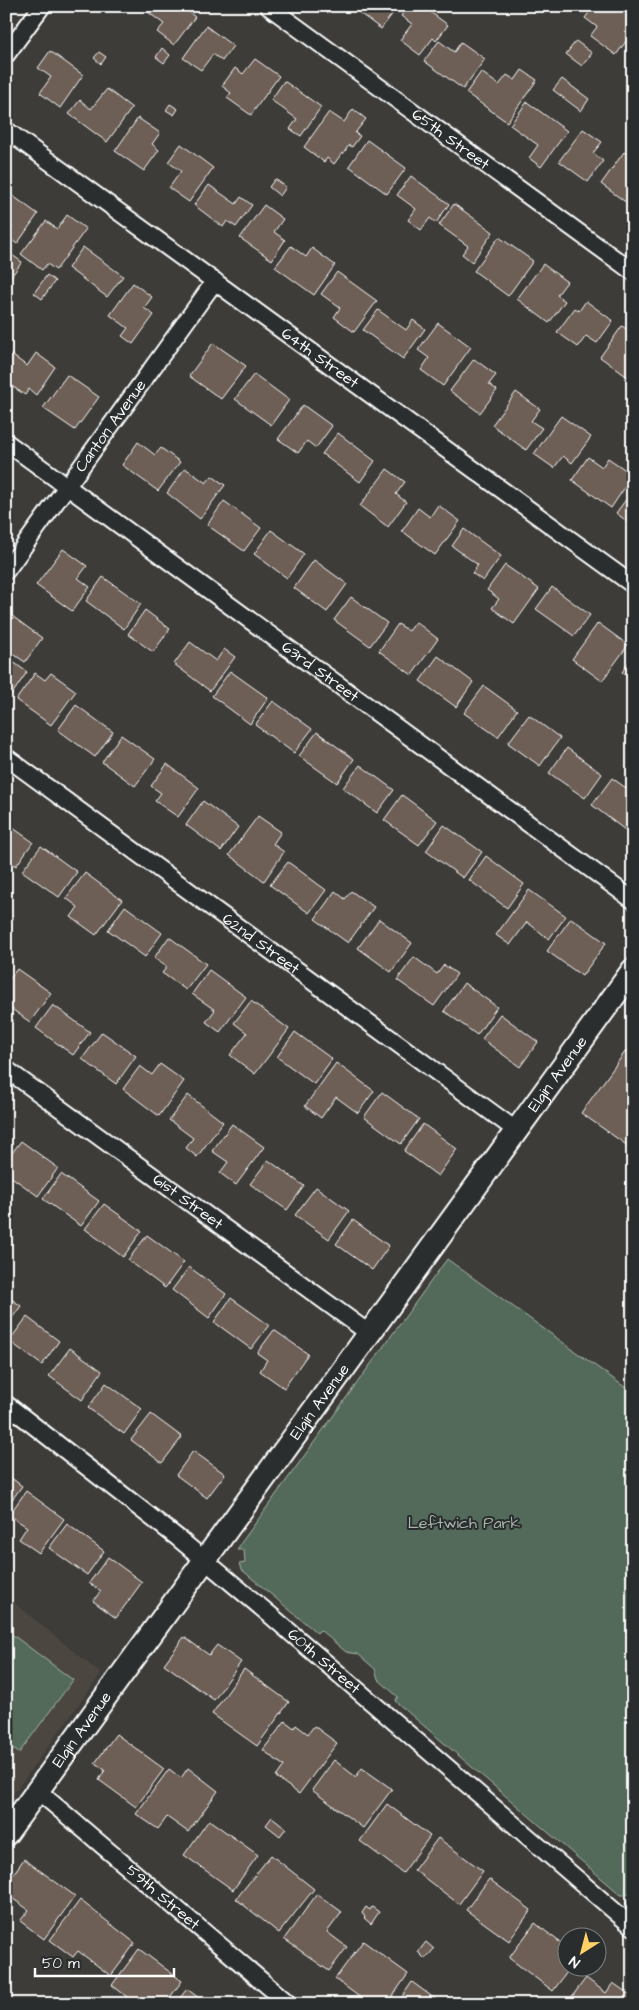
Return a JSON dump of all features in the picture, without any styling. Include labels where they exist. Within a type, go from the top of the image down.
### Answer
[{"type":"street","points":[[6,55],[42,6]]},
{"type":"street","name":"65th Street","points":[[268,6],[633,272]]},
{"type":"street","name":"64th Street","points":[[6,130],[633,585]]},
{"type":"street","name":"Canton Avenue","points":[[6,571],[215,281]]},
{"type":"street","name":"63rd Street","points":[[6,442],[633,900]]},
{"type":"street","name":"62nd Street","points":[[6,757],[517,1131]]},
{"type":"street","name":"Elgin Avenue","points":[[6,1834],[633,970]]},
{"type":"street","name":"61st Street","points":[[6,1069],[370,1334]]},
{"type":"street","name":"60th Street","points":[[6,1404],[205,1561],[633,1927]]},
{"type":"street","name":"59th Street","points":[[38,1790],[289,2004]]},
{"type":"shaded area","points":[[6,1596],[101,1674],[6,1804]]},
{"type":"green space","name":"Leftwich Park","points":[[447,1259],[633,1393],[633,1891],[625,1895],[621,1895],[395,1701],[398,1697],[378,1679],[375,1669],[358,1654],[346,1652],[320,1630],[317,1633],[242,1570],[239,1564],[245,1563],[244,1550],[237,1550],[241,1543]]},
{"type":"green space","points":[[6,1630],[73,1680],[19,1753],[6,1744]]},
{"type":"building","points":[[146,6],[181,6],[195,17],[174,45],[157,32],[164,24],[144,9]]},
{"type":"building","points":[[350,6],[393,6],[396,9],[381,29]]},
{"type":"building","points":[[408,6],[422,6],[448,25],[436,41],[433,38],[420,55],[400,40],[412,24],[401,16]]},
{"type":"building","points":[[594,6],[633,6],[633,32],[616,55],[590,36],[597,27],[585,18]]},
{"type":"building","points":[[206,26],[233,46],[222,61],[213,54],[201,70],[183,58]]},
{"type":"building","points":[[439,41],[454,52],[461,42],[485,59],[463,89],[424,61]]},
{"type":"building","points":[[576,41],[592,53],[582,66],[566,54]]},
{"type":"building","points":[[162,48],[170,55],[164,63],[156,57]]},
{"type":"building","points":[[50,51],[83,75],[60,108],[40,93],[51,77],[38,68]]},
{"type":"building","points":[[99,52],[106,57],[101,64],[94,58]]},
{"type":"building","points":[[255,59],[279,76],[251,115],[227,98],[231,93],[222,86],[235,68],[243,74]]},
{"type":"building","points":[[522,70],[537,80],[507,122],[466,93],[481,72],[499,85],[507,75],[515,80]]},
{"type":"building","points":[[562,79],[589,99],[581,111],[553,90]]},
{"type":"building","points":[[284,81],[321,107],[301,136],[290,129],[297,119],[271,100]]},
{"type":"building","points":[[107,89],[132,108],[107,142],[69,114],[80,100],[91,109]]},
{"type":"building","points":[[527,102],[567,131],[541,167],[529,158],[538,145],[510,125]]},
{"type":"building","points":[[170,104],[178,109],[174,115],[166,110]]},
{"type":"building","points":[[353,109],[366,119],[355,133],[360,136],[352,147],[349,145],[334,164],[327,158],[324,162],[304,147],[329,112],[344,122]]},
{"type":"building","points":[[138,118],[160,133],[152,144],[159,150],[144,171],[115,151]]},
{"type":"building","points":[[583,129],[602,142],[593,153],[603,161],[588,182],[559,161]]},
{"type":"building","points":[[367,140],[406,168],[387,194],[349,166]]},
{"type":"building","points":[[181,144],[213,168],[189,202],[169,188],[181,171],[168,162]]},
{"type":"building","points":[[624,152],[633,158],[631,206],[601,184]]},
{"type":"building","points":[[411,176],[449,204],[436,223],[430,218],[421,230],[408,220],[416,209],[397,195]]},
{"type":"building","points":[[275,179],[286,187],[280,196],[269,187]]},
{"type":"building","points":[[209,185],[236,204],[241,197],[252,205],[236,227],[227,221],[223,227],[194,205]]},
{"type":"building","points":[[6,191],[38,214],[17,244],[7,236],[13,227],[6,222]]},
{"type":"building","points":[[454,204],[493,232],[472,262],[462,254],[468,246],[439,225]]},
{"type":"building","points":[[264,205],[283,219],[274,232],[285,240],[272,260],[240,238]]},
{"type":"building","points":[[67,215],[86,229],[56,270],[47,264],[42,270],[21,254],[46,221],[57,229]]},
{"type":"building","points":[[499,237],[533,261],[508,296],[474,271]]},
{"type":"building","points":[[291,246],[306,257],[312,248],[335,265],[314,295],[275,267]]},
{"type":"building","points":[[83,247],[123,276],[107,297],[68,268]]},
{"type":"building","points":[[12,255],[22,262],[10,278],[6,275],[6,263]]},
{"type":"building","points":[[543,264],[567,282],[557,295],[565,301],[549,323],[517,299]]},
{"type":"building","points":[[337,272],[377,301],[354,332],[334,317],[340,308],[321,294]]},
{"type":"building","points":[[47,275],[55,281],[42,299],[34,293]]},
{"type":"building","points":[[133,283],[152,297],[144,308],[154,315],[133,344],[122,336],[128,328],[110,315]]},
{"type":"building","points":[[586,301],[613,321],[597,343],[586,336],[578,347],[557,332],[575,308],[579,311]]},
{"type":"building","points":[[378,310],[406,330],[413,320],[425,329],[403,359],[363,330]]},
{"type":"building","points":[[438,323],[471,347],[443,386],[421,370],[429,358],[418,350]]},
{"type":"building","points":[[622,326],[633,334],[633,372],[629,378],[600,357]]},
{"type":"building","points":[[213,343],[246,366],[221,399],[189,376]]},
{"type":"building","points":[[36,353],[55,367],[36,395],[29,389],[25,395],[6,382],[6,359],[10,354],[27,366]]},
{"type":"building","points":[[474,359],[496,375],[489,384],[497,390],[480,413],[450,391]]},
{"type":"building","points":[[254,374],[289,400],[271,425],[235,399]]},
{"type":"building","points":[[67,375],[99,397],[75,430],[43,408]]},
{"type":"building","points":[[516,392],[540,409],[531,421],[542,428],[526,450],[492,425]]},
{"type":"building","points":[[303,405],[332,426],[316,448],[307,441],[298,453],[278,439]]},
{"type":"building","points":[[561,416],[591,437],[572,463],[563,456],[554,468],[534,454]]},
{"type":"building","points":[[338,433],[375,461],[360,482],[322,454]]},
{"type":"building","points":[[138,442],[155,455],[161,448],[180,462],[158,491],[122,465]]},
{"type":"building","points":[[588,457],[602,467],[608,458],[633,475],[611,508],[572,480]]},
{"type":"building","points":[[185,468],[206,483],[212,476],[225,485],[200,519],[167,493]]},
{"type":"building","points":[[387,469],[405,482],[396,494],[406,502],[388,527],[360,506]]},
{"type":"building","points":[[633,490],[633,526],[616,513]]},
{"type":"building","points":[[224,501],[261,528],[244,551],[207,525]]},
{"type":"building","points":[[438,505],[460,521],[435,555],[402,531],[418,508],[430,517]]},
{"type":"building","points":[[464,529],[501,556],[483,581],[472,573],[478,565],[452,546]]},
{"type":"building","points":[[271,530],[304,554],[287,578],[254,554]]},
{"type":"building","points":[[63,549],[87,566],[78,578],[90,587],[72,611],[36,585]]},
{"type":"building","points":[[314,560],[347,584],[327,612],[294,588]]},
{"type":"building","points":[[505,565],[539,589],[514,624],[492,608],[499,599],[487,590]]},
{"type":"building","points":[[103,577],[141,604],[124,629],[86,601]]},
{"type":"building","points":[[552,587],[590,615],[574,636],[536,609]]},
{"type":"building","points":[[351,597],[387,623],[370,646],[334,620]]},
{"type":"building","points":[[145,610],[170,629],[153,652],[128,634]]},
{"type":"building","points":[[12,616],[42,638],[25,662],[6,649],[6,624]]},
{"type":"building","points":[[416,622],[438,639],[412,675],[379,651],[398,624],[409,631]]},
{"type":"building","points":[[598,623],[628,645],[602,681],[572,659]]},
{"type":"building","points":[[190,642],[216,661],[224,649],[235,657],[210,691],[174,664]]},
{"type":"building","points":[[438,656],[473,682],[456,707],[420,681]]},
{"type":"building","points":[[633,656],[633,680],[622,672]]},
{"type":"building","points":[[6,657],[27,672],[10,697],[6,694]]},
{"type":"building","points":[[230,671],[268,698],[250,724],[212,696]]},
{"type":"building","points":[[35,673],[45,680],[51,673],[76,691],[51,725],[16,700]]},
{"type":"building","points":[[484,686],[517,710],[498,737],[464,713]]},
{"type":"building","points":[[273,701],[312,729],[294,753],[255,725]]},
{"type":"building","points":[[76,705],[113,732],[95,757],[58,730]]},
{"type":"building","points":[[529,715],[560,738],[540,766],[508,743]]},
{"type":"building","points":[[317,732],[354,759],[337,783],[299,756]]},
{"type":"building","points":[[121,735],[155,759],[135,786],[102,762]]},
{"type":"building","points":[[567,748],[602,774],[585,798],[549,773]]},
{"type":"building","points":[[167,764],[199,788],[178,817],[155,801],[161,793],[151,786]]},
{"type":"building","points":[[360,765],[394,790],[377,813],[343,788]]},
{"type":"building","points":[[612,778],[633,793],[633,819],[625,830],[592,805]]},
{"type":"building","points":[[402,795],[437,821],[419,845],[384,820]]},
{"type":"building","points":[[203,801],[238,827],[221,851],[186,825]]},
{"type":"building","points":[[258,816],[281,832],[273,844],[284,852],[264,881],[229,855]]},
{"type":"building","points":[[6,823],[33,842],[16,866],[6,859]]},
{"type":"building","points":[[444,825],[482,852],[463,878],[426,851]]},
{"type":"building","points":[[41,846],[77,872],[59,897],[22,871]]},
{"type":"building","points":[[486,856],[524,884],[507,908],[469,880]]},
{"type":"building","points":[[288,862],[326,890],[309,913],[270,885]]},
{"type":"building","points":[[85,873],[122,900],[96,935],[71,917],[78,907],[66,898]]},
{"type":"building","points":[[529,890],[566,916],[549,939],[527,922],[510,945],[496,935]]},
{"type":"building","points":[[335,891],[345,899],[351,891],[374,907],[348,943],[315,919]]},
{"type":"building","points":[[125,906],[162,933],[145,957],[108,930]]},
{"type":"building","points":[[571,918],[606,943],[582,976],[547,951]]},
{"type":"building","points":[[379,919],[412,943],[391,972],[358,948]]},
{"type":"building","points":[[169,937],[206,964],[186,990],[162,973],[167,967],[154,958]]},
{"type":"building","points":[[414,957],[437,974],[444,965],[457,974],[434,1006],[397,980]]},
{"type":"building","points":[[17,969],[51,993],[30,1022],[6,1005],[6,984]]},
{"type":"building","points":[[209,970],[246,997],[220,1032],[206,1022],[215,1010],[192,994]]},
{"type":"building","points":[[464,983],[497,1007],[477,1035],[444,1011]]},
{"type":"building","points":[[251,1001],[289,1029],[255,1074],[230,1055],[247,1033],[234,1023]]},
{"type":"building","points":[[53,1005],[90,1032],[73,1055],[36,1028]]},
{"type":"building","points":[[500,1014],[538,1042],[520,1067],[482,1039]]},
{"type":"building","points":[[102,1032],[136,1056],[116,1084],[82,1059]]},
{"type":"building","points":[[295,1032],[332,1059],[314,1084],[277,1057]]},
{"type":"building","points":[[633,1041],[633,1140],[628,1146],[581,1113]]},
{"type":"building","points":[[336,1063],[374,1091],[358,1113],[336,1097],[321,1118],[305,1106]]},
{"type":"building","points":[[160,1064],[184,1081],[159,1116],[123,1089],[140,1066],[152,1075]]},
{"type":"building","points":[[382,1092],[419,1119],[401,1144],[364,1117]]},
{"type":"building","points":[[188,1095],[223,1122],[197,1157],[186,1148],[193,1138],[169,1120]]},
{"type":"building","points":[[232,1124],[264,1147],[236,1185],[220,1173],[228,1162],[212,1151]]},
{"type":"building","points":[[423,1124],[457,1149],[438,1176],[404,1151]]},
{"type":"building","points":[[21,1141],[58,1168],[38,1196],[6,1173],[6,1161]]},
{"type":"building","points":[[268,1160],[304,1186],[287,1210],[250,1184]]},
{"type":"building","points":[[61,1174],[99,1201],[81,1226],[43,1199]]},
{"type":"building","points":[[316,1187],[349,1211],[329,1239],[295,1215]]},
{"type":"building","points":[[104,1204],[142,1231],[123,1257],[85,1229]]},
{"type":"building","points":[[353,1220],[389,1246],[372,1270],[336,1244]]},
{"type":"building","points":[[147,1235],[184,1262],[165,1288],[128,1260]]},
{"type":"building","points":[[189,1267],[226,1294],[209,1318],[172,1290]]},
{"type":"building","points":[[6,1295],[21,1306],[6,1326]]},
{"type":"building","points":[[231,1298],[269,1325],[251,1349],[214,1322]]},
{"type":"building","points":[[27,1317],[59,1341],[42,1365],[9,1341]]},
{"type":"building","points":[[274,1330],[308,1354],[284,1388],[260,1371],[267,1360],[257,1353]]},
{"type":"building","points":[[70,1348],[102,1371],[82,1400],[49,1376]]},
{"type":"building","points":[[106,1383],[142,1409],[124,1434],[88,1408]]},
{"type":"building","points":[[151,1414],[182,1437],[162,1463],[131,1440]]},
{"type":"building","points":[[193,1451],[225,1474],[207,1498],[176,1475]]},
{"type":"building","points":[[6,1474],[22,1486],[6,1508]]},
{"type":"building","points":[[26,1491],[64,1519],[39,1553],[19,1539],[27,1527],[9,1515]]},
{"type":"building","points":[[67,1524],[104,1551],[87,1575],[49,1548]]},
{"type":"building","points":[[108,1557],[142,1582],[116,1618],[93,1601],[101,1591],[89,1583]]},
{"type":"building","points":[[184,1637],[209,1655],[217,1645],[241,1662],[214,1700],[164,1664]]},
{"type":"building","points":[[244,1669],[289,1702],[257,1746],[212,1714]]},
{"type":"building","points":[[285,1721],[294,1728],[296,1725],[308,1734],[314,1726],[337,1743],[299,1794],[276,1777],[284,1766],[263,1750]]},
{"type":"building","points":[[116,1734],[164,1769],[136,1807],[99,1780],[105,1770],[95,1763]]},
{"type":"building","points":[[334,1760],[356,1777],[362,1768],[392,1789],[363,1828],[312,1790]]},
{"type":"building","points":[[188,1768],[218,1791],[188,1832],[167,1817],[158,1829],[136,1814],[169,1769],[181,1778]]},
{"type":"building","points":[[387,1804],[430,1836],[403,1873],[360,1841]]},
{"type":"building","points":[[272,1817],[286,1828],[280,1836],[266,1825]]},
{"type":"building","points":[[209,1820],[258,1855],[233,1890],[184,1855]]},
{"type":"building","points":[[438,1838],[483,1871],[459,1904],[414,1870]]},
{"type":"building","points":[[271,1855],[314,1889],[279,1933],[236,1899]]},
{"type":"building","points":[[24,1859],[75,1896],[44,1939],[20,1921],[29,1910],[6,1894],[6,1884]]},
{"type":"building","points":[[489,1879],[531,1910],[509,1941],[466,1910]]},
{"type":"building","points":[[317,1894],[342,1912],[327,1932],[347,1947],[329,1971],[284,1939]]},
{"type":"building","points":[[80,1900],[135,1943],[111,1976],[78,1951],[73,1957],[50,1940]]},
{"type":"building","points":[[366,1907],[370,1910],[372,1907],[379,1912],[371,1924],[364,1918],[362,1913]]},
{"type":"building","points":[[535,1923],[556,1939],[556,1978],[563,1978],[553,1991],[509,1958]]},
{"type":"building","points":[[363,1941],[408,1974],[387,2004],[369,2004],[335,1979]]},
{"type":"building","points":[[426,1942],[434,1949],[425,1959],[418,1952]]},
{"type":"building","points":[[139,1949],[182,1981],[165,2004],[136,2004],[112,1985]]},
{"type":"building","points":[[586,1978],[606,1993],[613,1983],[633,1997],[631,2004],[567,2003]]},
{"type":"building","points":[[412,1982],[442,2004],[397,2004]]},
{"type":"building","points":[[187,1989],[207,2004],[175,2004]]},
{"type":"waterway","points":[[628,1903],[633,1898]]}]
